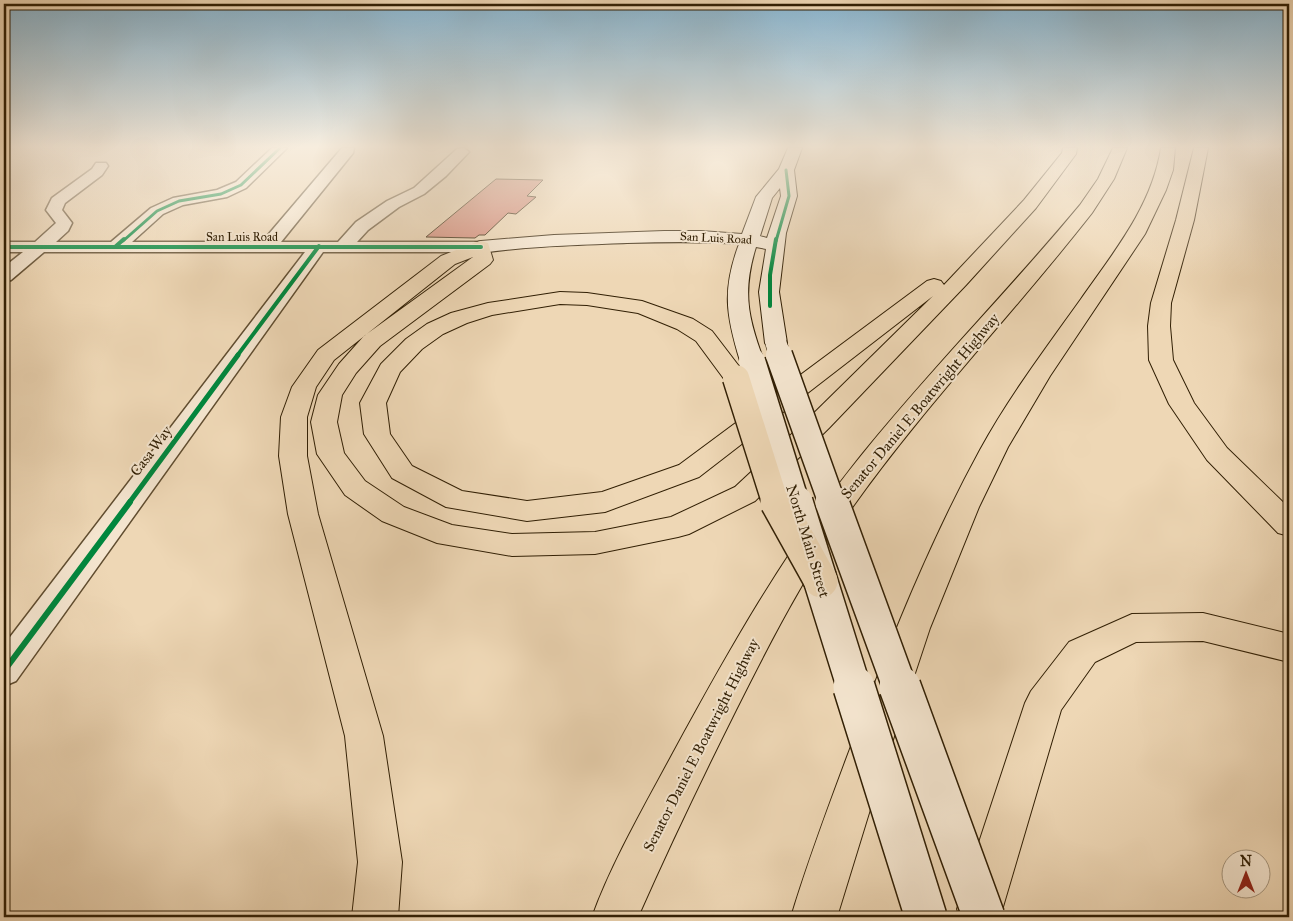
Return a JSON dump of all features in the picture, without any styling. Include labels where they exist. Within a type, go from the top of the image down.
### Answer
[{"type":"highway","points":[[375,917],[380,862],[364,736],[303,514],[292,456],[294,417],[304,387],[326,355],[448,260],[481,247],[483,260],[372,342],[347,369],[330,395],[324,422],[331,454],[355,488],[393,514],[448,535],[512,545],[595,543],[678,526],[745,494],[820,422],[984,254],[1040,191]]},
{"type":"highway","name":"Senator Daniel E Boatwright Highway","points":[[615,917],[670,799],[708,725],[771,610],[815,538],[903,422],[1082,215],[1098,191]]},
{"type":"highway","points":[[814,917],[852,800],[913,628],[964,507],[999,441],[1038,376],[1136,234],[1158,191]]},
{"type":"highway","points":[[1192,191],[1186,220],[1161,303],[1159,326],[1162,360],[1182,404],[1217,454],[1289,525]]},
{"type":"highway","points":[[821,582],[774,495],[755,361],[711,344],[704,336],[685,324],[642,307],[587,299],[560,298],[488,309],[459,318],[435,329],[414,344],[389,369],[373,403],[377,434],[402,472],[456,500],[526,511],[605,502],[689,471],[946,275],[984,254]]},
{"type":"highway","points":[[977,917],[1044,703],[1082,652],[1132,628],[1203,627],[1289,648]]},
{"type":"main road","points":[[768,191],[747,244],[738,276],[737,304],[740,325],[755,361],[784,371],[984,917]]},
{"type":"main road","points":[[755,361],[769,302],[770,276],[775,245],[788,196],[788,191]]},
{"type":"main road","name":"San Luis Road","points":[[481,247],[509,251],[747,244],[775,245]]},
{"type":"main road","name":"North Main Street","points":[[821,582],[926,917]]},
{"type":"street","points":[[4,276],[40,247],[64,223],[54,210],[58,201],[71,191]]},
{"type":"street","points":[[115,247],[157,211],[179,201],[221,194],[228,191]]},
{"type":"street","points":[[267,247],[314,191]]},
{"type":"street","name":"Casa Way","points":[[4,672],[331,246],[392,204],[419,191]]},
{"type":"street","name":"San Luis Road","points":[[4,247],[481,247]]},
{"type":"building","points":[[482,191],[532,191],[527,196],[536,197],[516,214],[508,213],[485,235],[479,235],[475,238],[426,237]]},
{"type":"cycle path","points":[[115,247],[157,211],[179,201],[221,194],[228,191]]},
{"type":"cycle path","points":[[770,306],[770,275],[777,233],[789,196],[788,191]]},
{"type":"cycle path","points":[[4,671],[319,246]]},
{"type":"cycle path","points":[[4,247],[481,247]]}]
